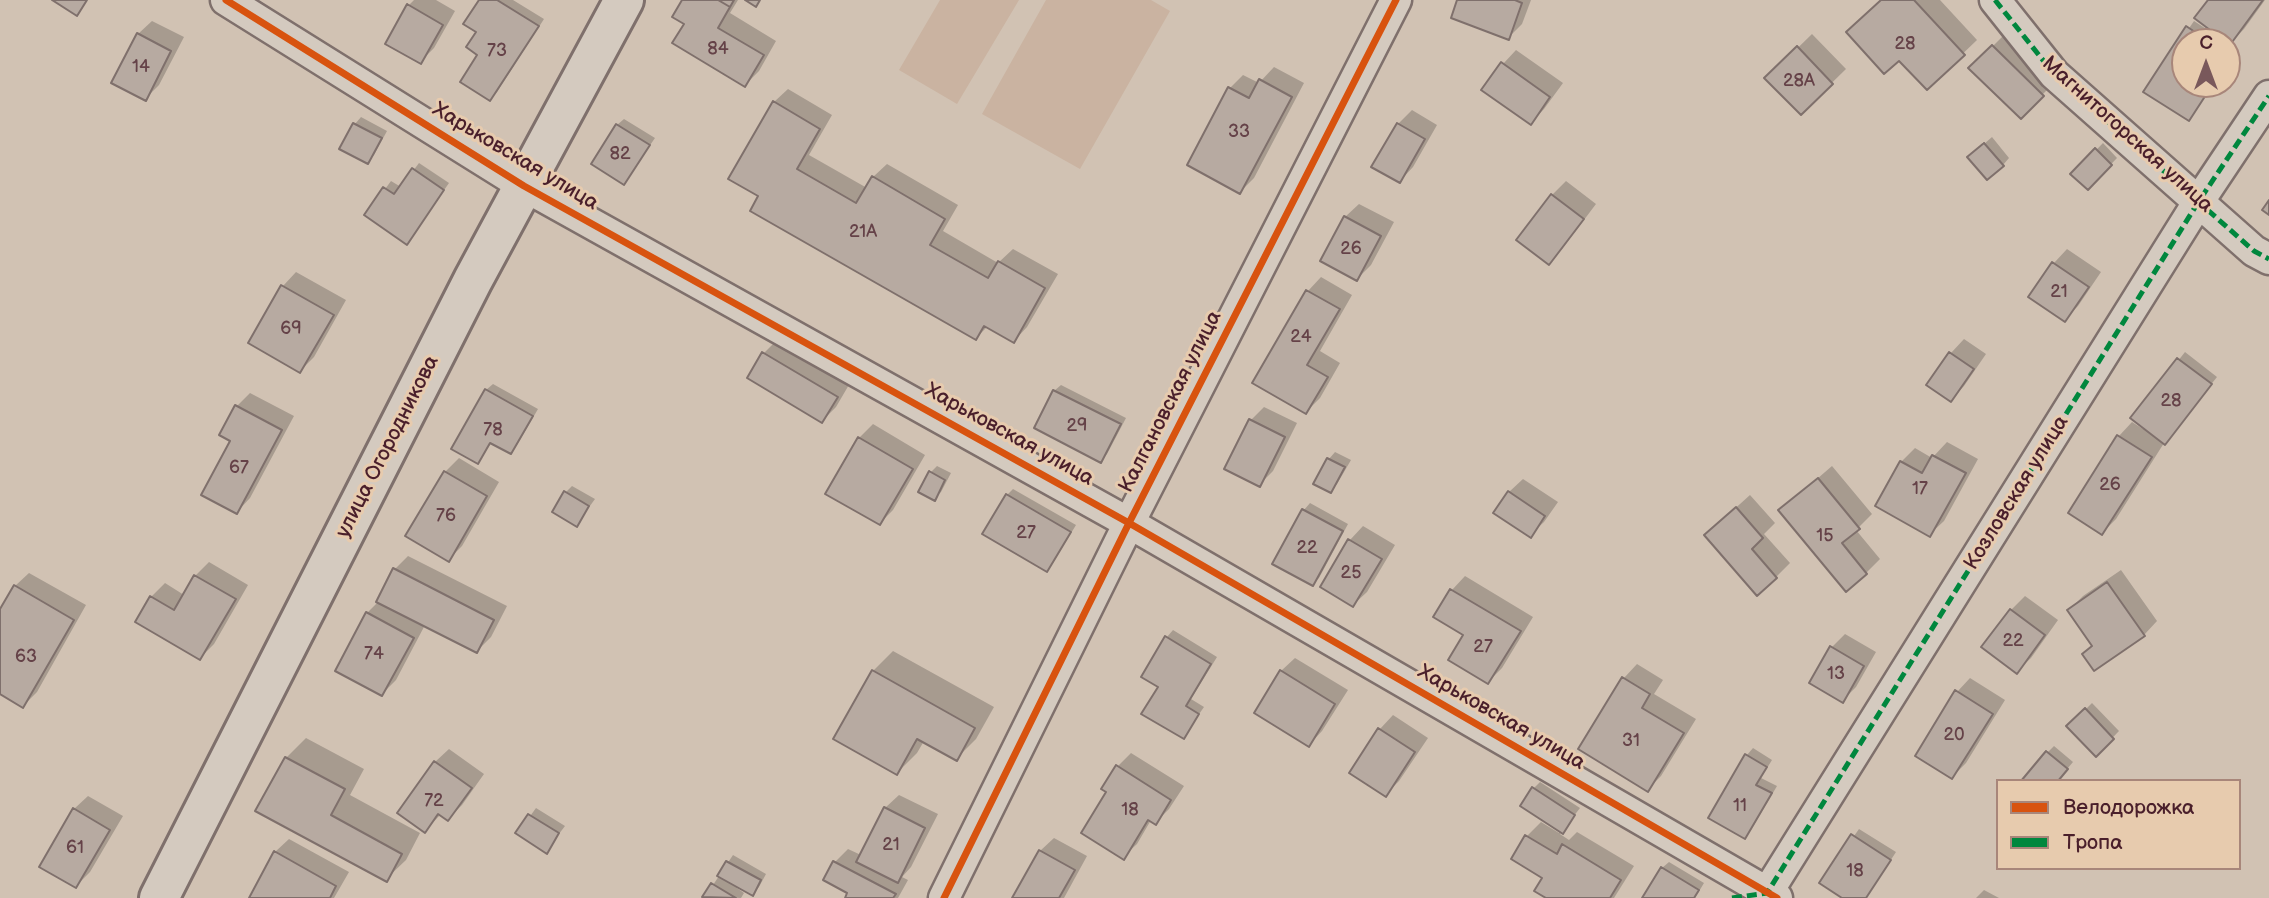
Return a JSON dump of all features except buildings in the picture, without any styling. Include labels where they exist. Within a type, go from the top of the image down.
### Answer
[{"type":"main road","name":"улица Огородникова","points":[[159,898],[467,293],[624,0]]},
{"type":"street","name":"Харьковская улица","points":[[226,0],[524,186],[1129,523],[1772,895]]},
{"type":"street","name":"Калгановская улица","points":[[944,898],[1129,523],[1396,0]]},
{"type":"street","name":"Магнитогорская улица","points":[[1995,0],[2054,74],[2254,251],[2269,259]]},
{"type":"street","name":"Козловская улица","points":[[1772,895],[2199,201],[2269,96]]},
{"type":"shaded area","points":[[940,0],[1019,0],[957,104],[899,70]]},
{"type":"shaded area","points":[[1046,0],[1151,0],[1170,11],[1080,169],[982,114]]},
{"type":"marked path","points":[[1995,0],[2054,74],[2254,251],[2269,259]]},
{"type":"marked path","points":[[1732,898],[1767,893],[2199,201],[2269,96]]},
{"type":"cycle path","points":[[226,0],[524,186],[1129,523],[1777,898]]},
{"type":"cycle path","points":[[944,898],[1129,523],[1396,0]]}]
